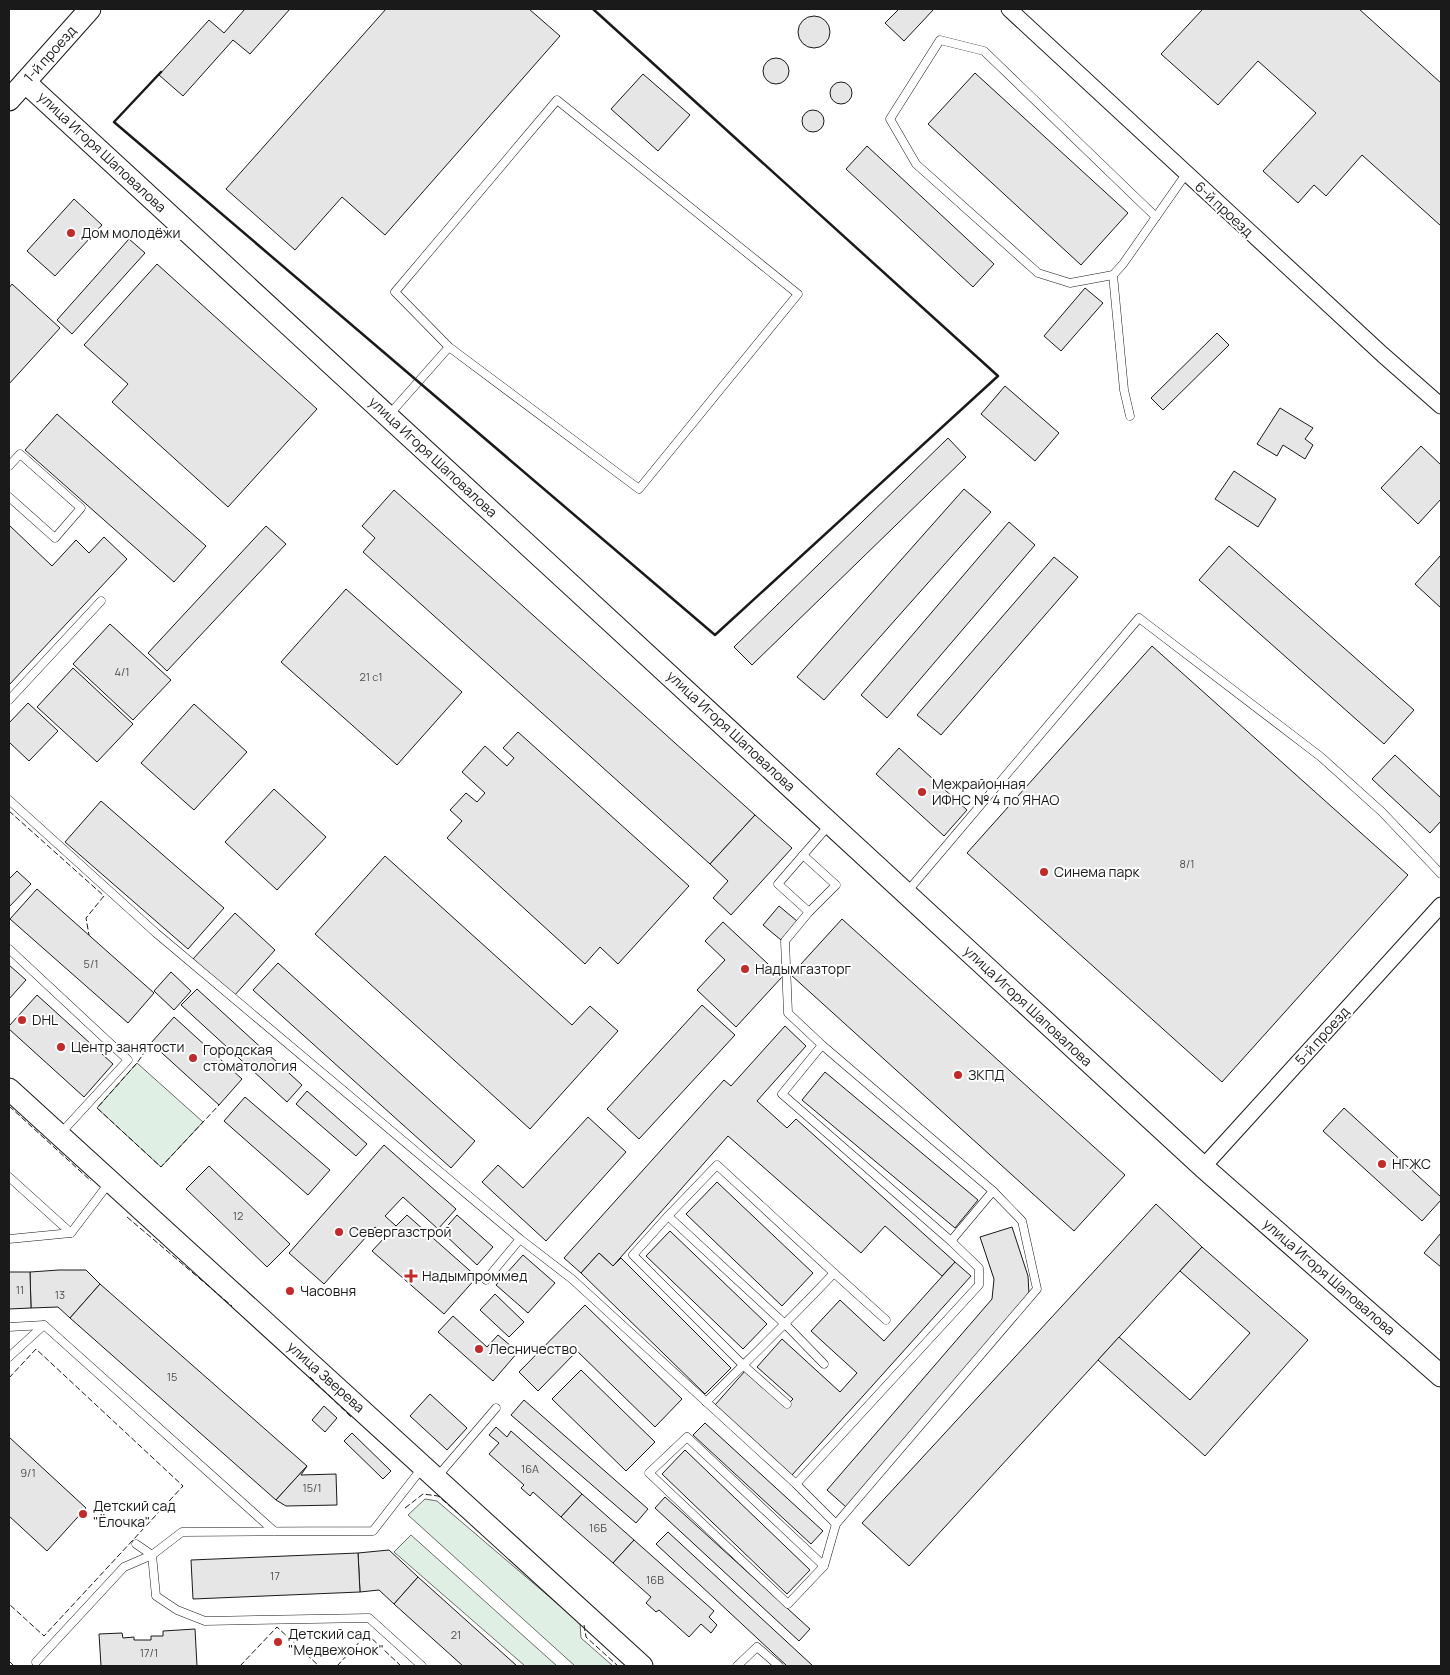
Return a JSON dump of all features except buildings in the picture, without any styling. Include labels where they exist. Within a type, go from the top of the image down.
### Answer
[{"type":"street","name":"1-й проезд","points":[[9,100],[90,9]]},
{"type":"street","name":"6-й проезд","points":[[1009,9],[1383,356],[1441,406]]},
{"type":"street","name":"улица Игоря Шаповалова","points":[[25,82],[1203,1167],[1441,1376]]},
{"type":"street","name":"5-й проезд","points":[[1203,1167],[1441,905]]},
{"type":"street","name":"улица Зверева","points":[[9,1089],[642,1666]]},
{"type":"lane","points":[[1156,217],[984,51],[940,40],[890,118],[916,164],[1038,273],[1070,283],[1113,275],[1123,264],[1156,217],[1186,174]]},
{"type":"lane","points":[[557,100],[798,294],[639,489],[449,347],[395,292],[557,100]]},
{"type":"lane","points":[[1113,275],[1124,390],[1130,416]]},
{"type":"lane","points":[[388,416],[449,347]]},
{"type":"lane","points":[[9,466],[20,454],[81,508],[55,538],[9,497]]},
{"type":"lane","points":[[9,700],[101,601]]},
{"type":"lane","points":[[906,893],[1139,618],[1321,757],[1382,812],[1441,874]]},
{"type":"lane","points":[[9,800],[156,933],[520,1239],[572,1279],[796,1484],[836,1524]]},
{"type":"lane","points":[[809,912],[778,884],[830,824]]},
{"type":"lane","points":[[803,855],[836,884],[785,941],[788,1013],[822,1045],[993,1191],[1022,1221],[1037,1289],[836,1524],[824,1566],[788,1604],[649,1473],[687,1437],[824,1566]]},
{"type":"lane","points":[[9,949],[128,1060],[59,1135]]},
{"type":"lane","points":[[796,1484],[979,1285],[978,1268],[951,1241],[782,1094],[822,1045]]},
{"type":"lane","points":[[787,1404],[743,1365],[632,1256],[717,1165],[886,1320]]},
{"type":"lane","points":[[9,1177],[71,1233]]},
{"type":"lane","points":[[9,1239],[71,1233],[110,1182]]},
{"type":"lane","points":[[951,1241],[993,1191]]},
{"type":"lane","points":[[668,1216],[786,1324],[824,1364]]},
{"type":"lane","points":[[486,1280],[520,1239]]},
{"type":"lane","points":[[706,1402],[786,1324],[834,1273]]},
{"type":"lane","points":[[9,1327],[44,1325],[274,1531]]},
{"type":"lane","points":[[9,1357],[44,1325]]},
{"type":"lane","points":[[36,1662],[124,1567],[152,1555],[182,1532],[373,1531],[496,1408]]},
{"type":"lane","points":[[136,1544],[152,1555],[156,1596],[178,1610],[205,1621],[369,1618],[422,1666]]},
{"type":"lane","points":[[737,1666],[757,1646],[778,1666]]},
{"type":"green space","points":[[137,1063],[203,1122],[161,1167],[97,1108]]},
{"type":"green space","points":[[425,1499],[437,1501],[580,1623],[581,1638],[613,1666],[575,1666],[408,1515]]},
{"type":"green space","points":[[411,1535],[557,1666],[525,1666],[394,1552]]},
{"type":"fence","points":[[9,811],[104,896],[86,918],[89,935]]},
{"type":"fence","points":[[151,1043],[137,1063],[97,1108],[161,1167],[219,1105]]},
{"type":"fence","points":[[9,1106],[91,1181]]},
{"type":"fence","points":[[127,1217],[232,1306]]},
{"type":"fence","points":[[9,1378],[36,1349],[183,1486],[44,1636],[9,1604]]},
{"type":"fence","points":[[310,1377],[351,1417]]},
{"type":"fence","points":[[405,1508],[423,1494],[438,1496],[458,1513]]},
{"type":"fence","points":[[584,1625],[586,1637],[618,1666]]},
{"type":"fence","points":[[240,1666],[277,1627],[319,1666]]},
{"type":"fence","points":[[337,1666],[367,1634],[401,1666]]},
{"type":"fence","points":[[9,1661],[14,1666]]},
{"type":"wall","points":[[161,72],[114,122],[715,635],[998,376],[593,9]]},
{"type":"place","name":"Дом молодёжи","points":[[71,233]]},
{"type":"place","name":"Межрайонная ИФНС № 4 по ЯНАО","points":[[922,792]]},
{"type":"place","name":"Синема парк","points":[[1044,872]]},
{"type":"place","name":"Надымгазторг","points":[[745,969]]},
{"type":"place","name":"DHL","points":[[22,1020]]},
{"type":"place","name":"Центр занятости","points":[[61,1047]]},
{"type":"place","name":"Городская стоматология","points":[[193,1058]]},
{"type":"place","name":"ЗКПД","points":[[958,1075]]},
{"type":"place","name":"НГЖС","points":[[1382,1164]]},
{"type":"place","name":"Севергазстрой","points":[[339,1232]]},
{"type":"place","name":"Надымпроммед","points":[[411,1276]]},
{"type":"place","name":"Часовня","points":[[290,1291]]},
{"type":"place","name":"Лесничество","points":[[479,1349]]},
{"type":"place","name":"Детский сад \"Ёлочка\"","points":[[83,1514]]},
{"type":"place","name":"Детский сад \"Медвежонок\"","points":[[278,1642]]}]
